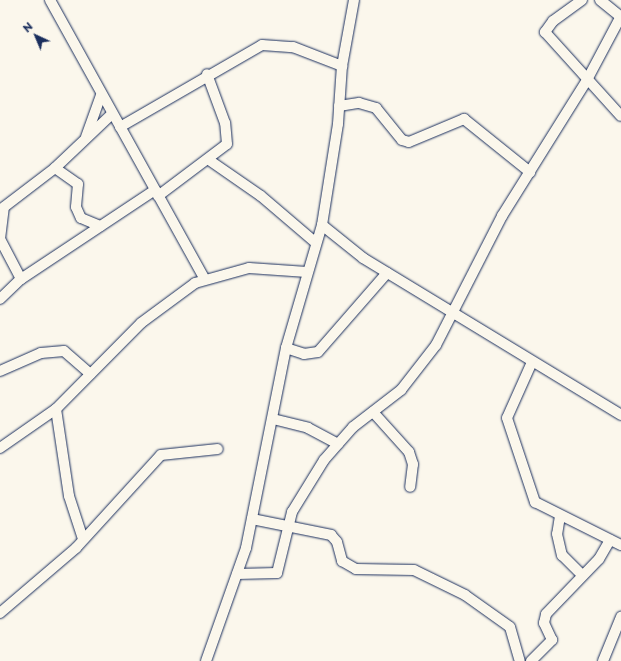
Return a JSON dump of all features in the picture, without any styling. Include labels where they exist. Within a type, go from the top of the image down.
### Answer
[{"type":"street","points":[[206,661],[237,574],[252,520],[286,348],[322,225],[339,106],[342,66],[354,0]]},
{"type":"street","points":[[582,0],[553,21],[544,32],[621,116]]},
{"type":"street","points":[[237,574],[276,574],[287,528],[314,475],[338,444],[408,383],[449,326],[454,303],[530,172],[587,80],[621,17],[600,0]]},
{"type":"street","points":[[54,2],[101,94],[204,278]]},
{"type":"street","points":[[120,127],[207,74],[256,48],[277,44],[342,66]]},
{"type":"street","points":[[0,299],[21,279],[100,226],[157,193],[209,160],[223,149],[228,138],[207,74]]},
{"type":"street","points":[[86,137],[101,94]]},
{"type":"street","points":[[339,106],[359,103],[376,108],[402,140],[409,142],[464,119],[530,172]]},
{"type":"street","points":[[21,279],[0,239],[2,207],[55,168],[112,114]]},
{"type":"street","points":[[209,160],[261,196],[316,243]]},
{"type":"street","points":[[55,168],[78,184],[76,207],[81,218],[100,226]]},
{"type":"street","points":[[322,225],[340,242],[387,273],[452,314],[621,415]]},
{"type":"street","points":[[0,448],[56,409],[141,322],[204,278],[249,268],[307,272]]},
{"type":"street","points":[[286,348],[304,354],[318,352],[387,273]]},
{"type":"street","points":[[0,371],[41,353],[64,351],[90,374]]},
{"type":"street","points":[[532,362],[509,412],[508,426],[535,502],[560,516],[621,545]]},
{"type":"street","points":[[56,409],[69,496],[84,539]]},
{"type":"street","points":[[373,412],[408,449],[413,464],[410,487]]},
{"type":"street","points":[[273,419],[308,428],[338,444]]},
{"type":"street","points":[[0,613],[84,539],[161,455],[218,449]]},
{"type":"street","points":[[560,516],[557,534],[562,555],[582,575]]},
{"type":"street","points":[[252,520],[287,528],[331,535],[337,542],[342,561],[356,569],[414,570],[473,599],[510,627],[520,661]]},
{"type":"street","points":[[531,661],[552,640],[544,623],[546,614],[599,559],[610,540]]},
{"type":"street","points":[[603,661],[621,617]]}]
